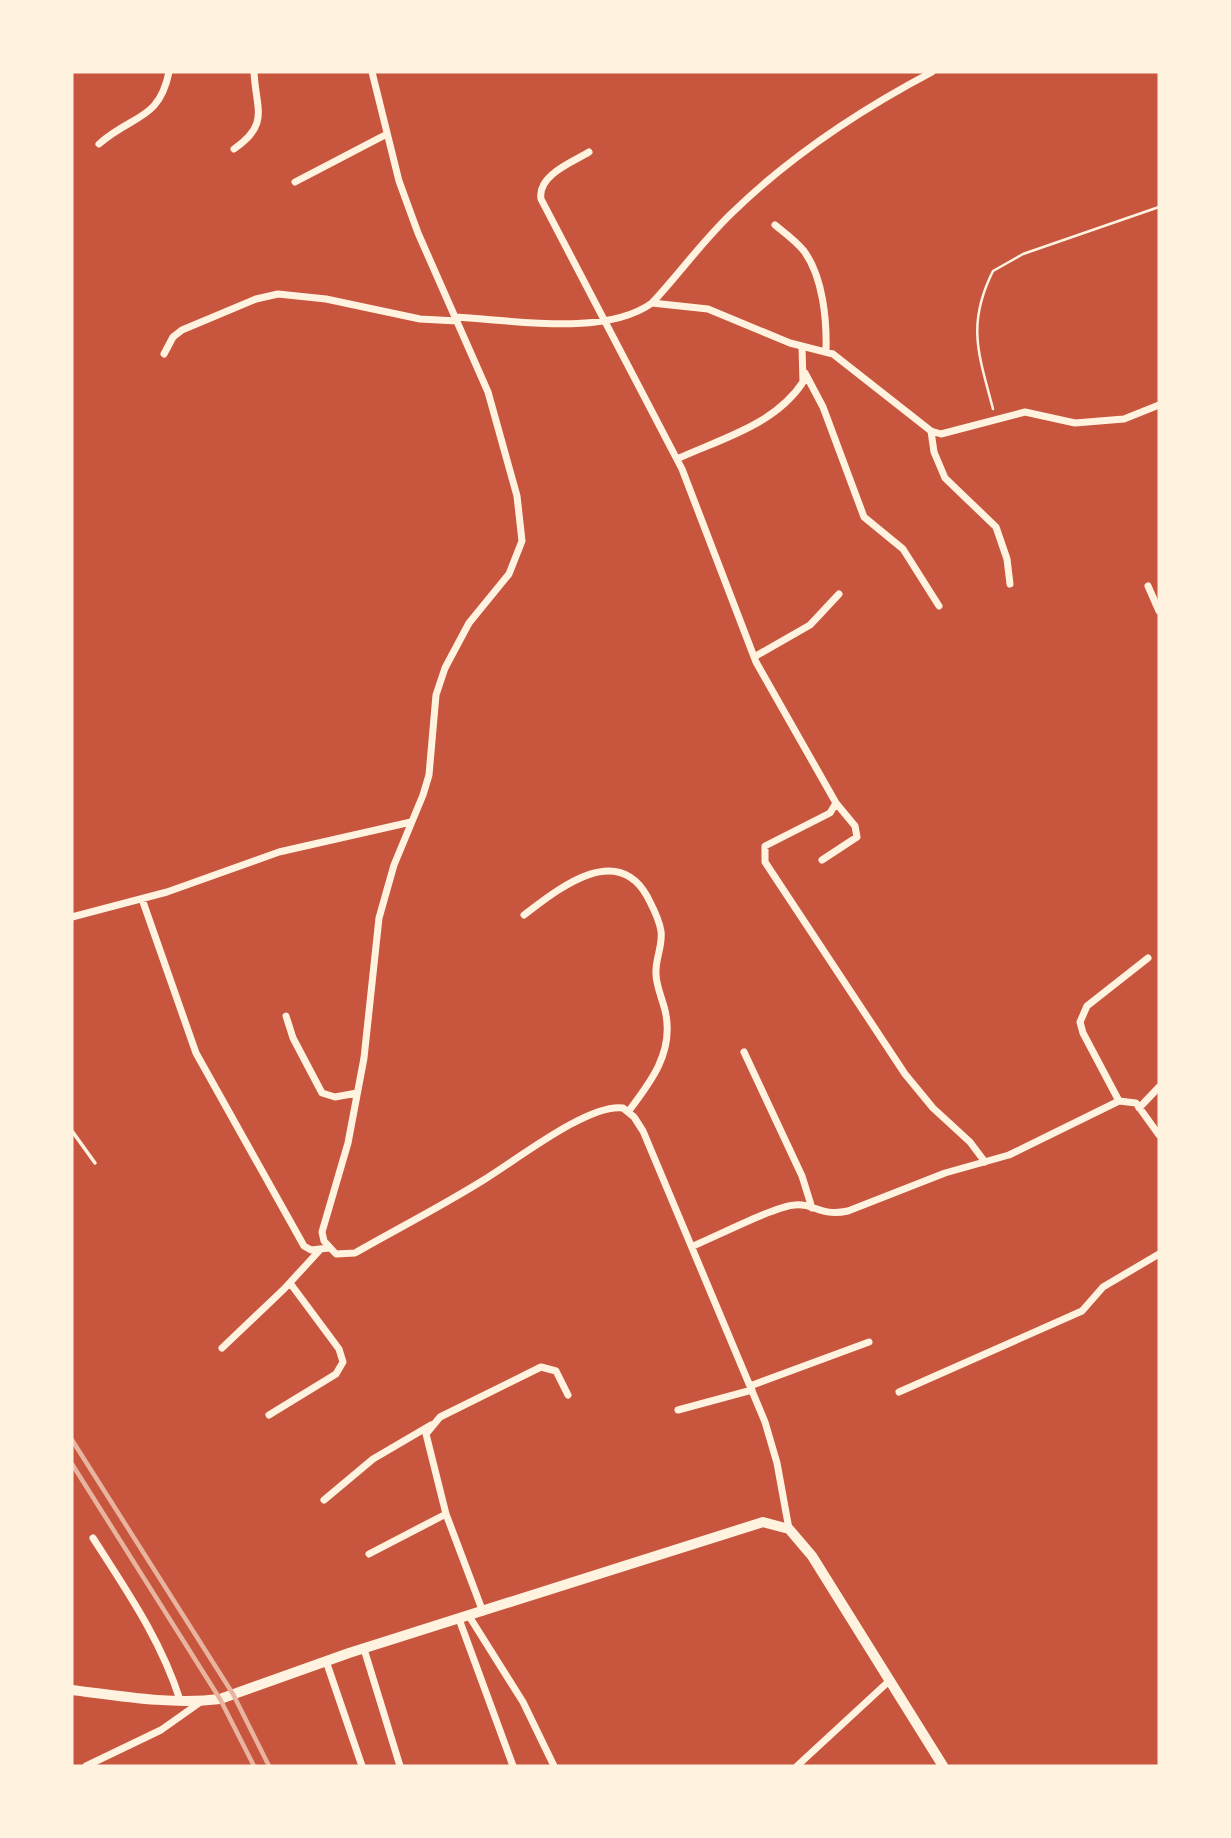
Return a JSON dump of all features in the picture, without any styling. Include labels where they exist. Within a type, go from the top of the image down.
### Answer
[{"type":"street","points":[[99,144],[120,126],[155,107],[162,99],[170,72]]},
{"type":"street","points":[[233,149],[249,138],[259,124],[254,72]]},
{"type":"street","points":[[372,72],[387,134],[418,233],[488,392],[517,496],[522,541],[509,574],[469,623],[445,668],[436,695],[429,775],[386,887],[379,919],[376,968],[358,1094],[348,1143],[322,1232],[329,1248],[336,1254],[355,1253],[600,1110],[613,1106],[628,1112],[643,1131],[751,1388],[777,1463],[789,1529],[812,1556],[888,1682],[943,1766]]},
{"type":"street","points":[[164,354],[173,337],[182,330],[256,299],[278,294],[298,294],[420,319],[606,321],[629,317],[652,303],[734,211],[781,171],[838,126],[932,72]]},
{"type":"street","points":[[295,182],[387,134]]},
{"type":"street","points":[[589,152],[547,178],[540,192],[677,459],[754,657],[780,709],[836,803],[855,826],[857,837],[822,860]]},
{"type":"street","points":[[775,225],[804,252],[811,264],[825,315],[826,352]]},
{"type":"street","points":[[652,303],[708,309],[802,347],[826,352],[842,360],[931,431],[941,434],[1024,412],[1063,422],[1124,419],[1159,405]]},
{"type":"street","points":[[802,347],[805,373],[823,407],[864,517],[903,549],[939,606]]},
{"type":"street","points":[[677,459],[766,417],[795,394],[805,373]]},
{"type":"street","points":[[931,431],[934,452],[945,478],[996,527],[1007,559],[1010,584]]},
{"type":"street","points":[[1148,586],[1159,611]]},
{"type":"street","points":[[754,657],[810,625],[839,594]]},
{"type":"street","points":[[836,803],[830,813],[765,846],[765,862],[905,1073],[933,1108],[970,1142],[985,1162]]},
{"type":"street","points":[[72,917],[142,899],[279,852],[411,822]]},
{"type":"street","points":[[524,915],[560,888],[596,873],[619,873],[635,879],[656,914],[661,942],[656,977],[668,1027],[667,1042],[662,1062],[628,1112]]},
{"type":"street","points":[[142,899],[186,1025],[210,1082],[295,1233],[304,1246],[319,1251]]},
{"type":"street","points":[[1119,1101],[1083,1033],[1080,1022],[1087,1006],[1148,958]]},
{"type":"street","points":[[286,1016],[293,1038],[322,1093],[335,1097],[358,1094]]},
{"type":"street","points":[[744,1052],[803,1176],[812,1208]]},
{"type":"street","points":[[1139,1108],[1159,1087]]},
{"type":"street","points":[[693,1246],[786,1207],[796,1205],[833,1214],[848,1211],[945,1173],[1009,1155],[1119,1101],[1130,1100],[1159,1135]]},
{"type":"street","points":[[222,1348],[290,1283],[319,1251],[329,1248]]},
{"type":"street","points":[[899,1392],[1082,1311],[1103,1287],[1159,1254]]},
{"type":"street","points":[[269,1415],[336,1374],[343,1362],[339,1349],[290,1283]]},
{"type":"street","points":[[678,1410],[751,1388],[869,1342]]},
{"type":"street","points":[[324,1500],[373,1459],[472,1398],[541,1367],[556,1371],[568,1395]]},
{"type":"street","points":[[432,1424],[426,1434],[426,1444],[446,1514],[483,1612]]},
{"type":"street","points":[[369,1554],[446,1514]]},
{"type":"street","points":[[72,1690],[180,1700],[220,1699],[364,1648],[742,1528],[763,1522],[789,1529]]},
{"type":"street","points":[[93,1538],[160,1646],[180,1700]]},
{"type":"street","points":[[464,1618],[513,1766]]},
{"type":"street","points":[[464,1618],[523,1702],[555,1766]]},
{"type":"street","points":[[364,1648],[400,1766]]},
{"type":"street","points":[[326,1661],[362,1766]]},
{"type":"street","points":[[797,1766],[888,1682]]},
{"type":"street","points":[[89,1766],[161,1730],[203,1701]]},
{"type":"lane","points":[[72,1131],[95,1163]]},
{"type":"path","points":[[996,419],[976,344],[978,315],[993,271],[1023,254],[1159,207]]},
{"type":"railway","points":[[72,1440],[233,1694],[269,1766]]},
{"type":"railway","points":[[72,1464],[220,1699],[254,1766]]}]
